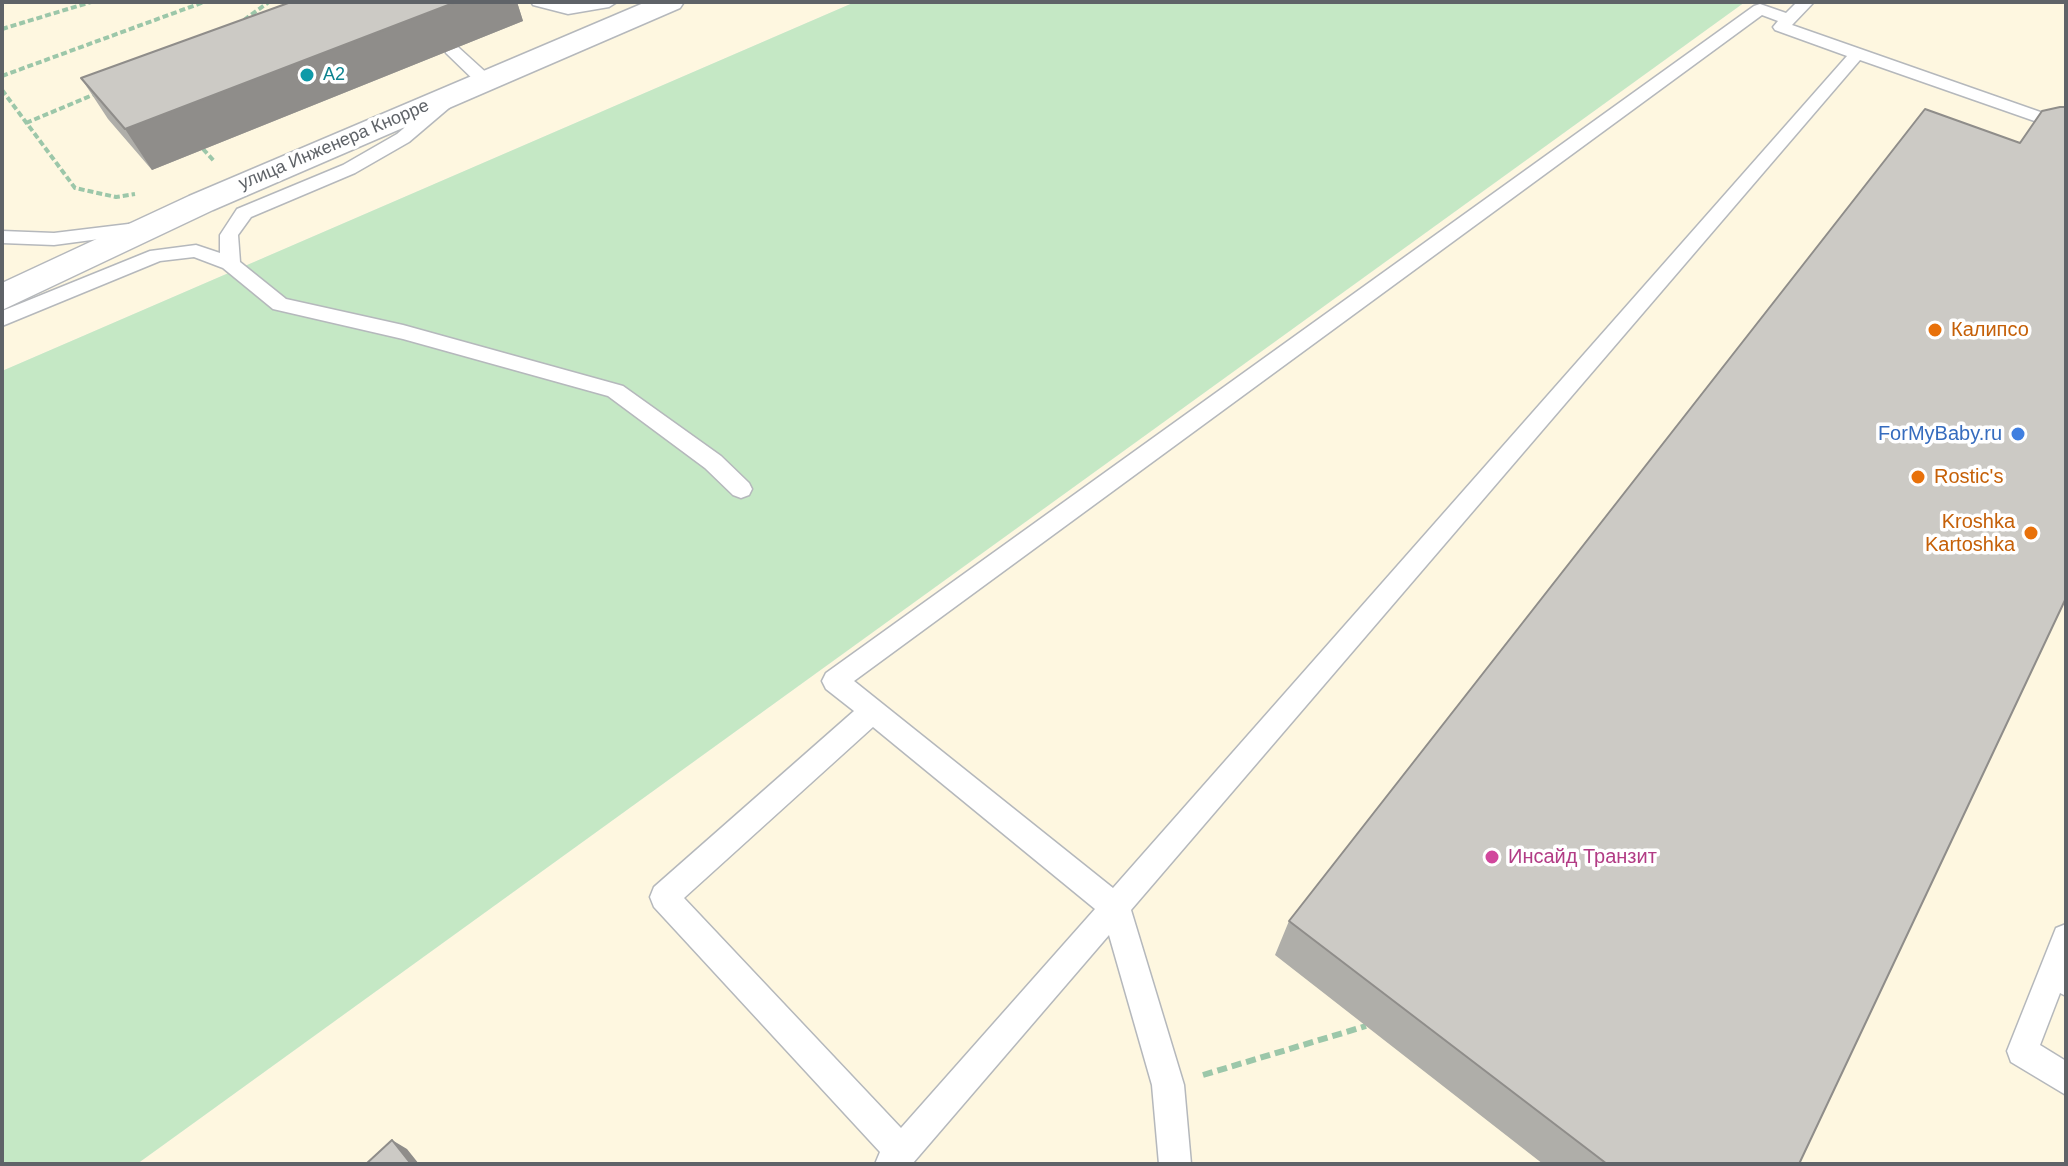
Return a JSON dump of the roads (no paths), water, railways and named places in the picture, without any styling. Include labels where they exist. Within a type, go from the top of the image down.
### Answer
[{"type":"street","name":"улица Инженера Кнорре","points":[[2,298],[147,228],[670,2]]},
{"type":"lane","points":[[539,2],[568,9],[609,2]]},
{"type":"lane","points":[[1806,2],[1781,27],[2066,127]]},
{"type":"lane","points":[[1175,1164],[1168,1085],[1116,908],[835,681],[1760,9],[1789,19]]},
{"type":"lane","points":[[230,264],[229,235],[244,213],[349,169],[403,138],[471,86],[452,50]]},
{"type":"lane","points":[[872,711],[664,897],[896,1158],[1857,54]]},
{"type":"lane","points":[[2,237],[54,239],[147,228]]},
{"type":"lane","points":[[2,319],[157,255],[196,251],[230,264],[280,304],[403,332],[615,391],[713,462],[741,489]]},
{"type":"lane","points":[[2066,938],[2059,977],[2022,1051],[2066,1079]]},
{"type":"place","name":"А2","points":[[307,75]]},
{"type":"place","name":"Калипсо","points":[[1935,330]]},
{"type":"place","name":"ForMyBaby.ru","points":[[2018,434]]},
{"type":"place","name":"Rostic's","points":[[1918,477]]},
{"type":"place","name":"Kroshka Kartoshka","points":[[2031,533]]},
{"type":"place","name":"Инсайд Транзит","points":[[1492,857]]}]
